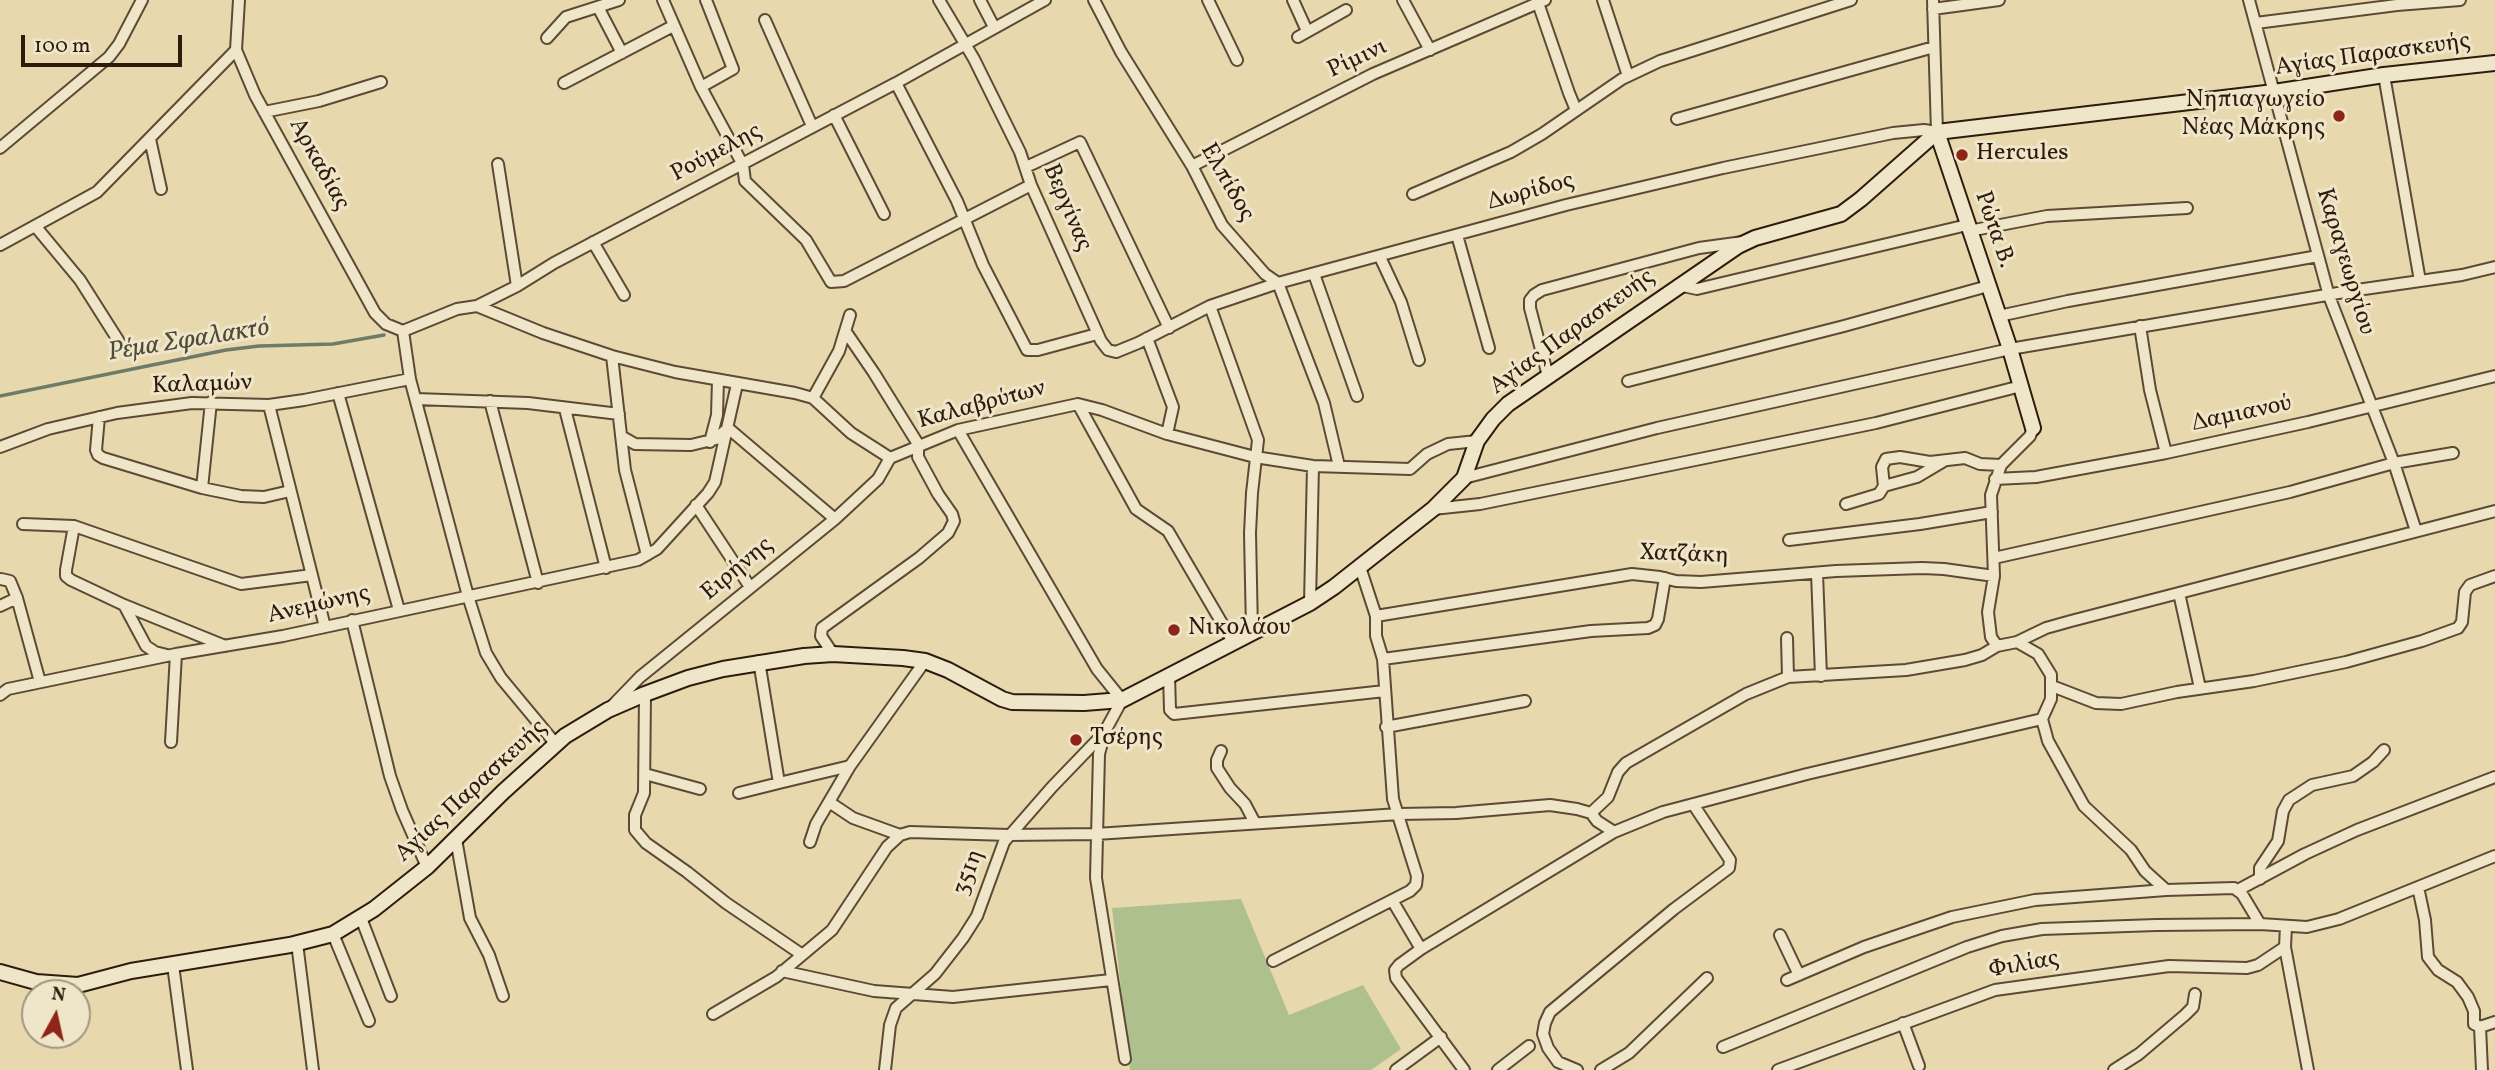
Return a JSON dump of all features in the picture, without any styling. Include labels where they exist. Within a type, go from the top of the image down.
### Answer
[{"type":"street","points":[[0,148],[109,57],[119,44],[142,0]]},
{"type":"street","name":"Αρκαδίας","points":[[239,0],[236,50],[264,112],[375,313],[386,324],[403,331]]},
{"type":"street","points":[[547,38],[566,17],[619,0]]},
{"type":"street","points":[[663,0],[701,87],[743,165],[745,181],[806,240],[831,282],[844,281],[1031,185]]},
{"type":"street","points":[[701,87],[733,69],[706,0]]},
{"type":"street","name":"Βεργίνας","points":[[939,0],[996,103],[1097,334]]},
{"type":"street","points":[[980,0],[994,27]]},
{"type":"street","name":"Ρούμελης","points":[[403,331],[457,309],[477,306],[517,286],[593,242],[743,165],[1045,0]]},
{"type":"street","name":"Ελπίδος","points":[[1094,0],[1121,52],[1192,166],[1222,225],[1265,274],[1278,283],[1324,403],[1339,466]]},
{"type":"street","points":[[1208,0],[1237,60]]},
{"type":"street","points":[[1293,0],[1302,34],[1346,10]]},
{"type":"street","points":[[1403,0],[1430,50]]},
{"type":"street","points":[[1603,0],[1628,76]]},
{"type":"street","points":[[1413,194],[1511,152],[1628,76],[1660,61],[1851,0]]},
{"type":"street","points":[[1933,5],[1999,0]]},
{"type":"street","name":"Καραγεωργίου","points":[[2249,0],[2329,296],[2394,464],[2416,531]]},
{"type":"street","points":[[2256,23],[2396,5],[2460,0]]},
{"type":"street","points":[[1540,1],[1576,110]]},
{"type":"street","name":"Ρίμινι","points":[[1192,166],[1373,74],[1540,1]]},
{"type":"street","name":"Ρώτα Β.","points":[[1933,5],[1937,132],[2010,349],[2033,428]]},
{"type":"street","points":[[598,8],[622,52]]},
{"type":"street","points":[[765,20],[812,126]]},
{"type":"street","points":[[564,83],[673,26]]},
{"type":"street","points":[[1677,120],[1934,47]]},
{"type":"street","points":[[0,246],[97,192],[236,50]]},
{"type":"street","name":"Αγίας Παρασκευής","points":[[0,972],[36,982],[68,986],[131,971],[298,943],[333,934],[361,918],[427,867],[555,743],[608,710],[701,674],[759,662],[832,654],[925,661],[1012,702],[1084,703],[1122,700],[1310,603],[1433,509],[1464,478],[1477,440],[1508,404],[1728,252],[1747,242],[1842,214],[1937,132],[2495,63]]},
{"type":"street","points":[[2384,75],[2420,281]]},
{"type":"street","points":[[264,112],[319,101],[381,82]]},
{"type":"street","points":[[896,83],[957,201],[982,265],[1027,350],[1097,334],[1112,352],[1121,351],[1147,338],[1172,407],[1167,434]]},
{"type":"street","points":[[834,115],[884,214]]},
{"type":"street","name":"Δωρίδος","points":[[1147,338],[1210,306],[1278,283],[1566,205],[1723,168],[1893,133],[1924,130],[1937,132]]},
{"type":"street","points":[[150,139],[161,189]]},
{"type":"street","points":[[1026,167],[1080,142],[1169,328]]},
{"type":"street","points":[[498,164],[517,286]]},
{"type":"street","points":[[1678,285],[1696,289],[1968,228],[2047,216],[2187,208]]},
{"type":"street","points":[[36,227],[80,280],[118,340]]},
{"type":"street","points":[[1457,235],[1489,348]]},
{"type":"street","points":[[593,242],[624,295]]},
{"type":"street","points":[[1548,376],[1530,308],[1530,300],[1534,295],[1542,290],[1699,248],[1747,242]]},
{"type":"street","points":[[1999,316],[2318,256]]},
{"type":"street","points":[[1380,257],[1401,302],[1419,360]]},
{"type":"street","points":[[1464,478],[1657,428],[2010,349],[2495,267]]},
{"type":"street","points":[[1314,274],[1357,396]]},
{"type":"street","points":[[1628,381],[1988,286]]},
{"type":"street","points":[[477,306],[543,333],[612,356],[813,398],[850,433],[890,458]]},
{"type":"street","points":[[1210,306],[1258,446],[1250,533],[1252,631]]},
{"type":"street","points":[[813,398],[838,351],[850,315]]},
{"type":"street","points":[[2140,327],[2150,390],[2166,453]]},
{"type":"street","points":[[403,331],[410,379],[468,596],[490,660],[555,743]]},
{"type":"street","points":[[832,654],[821,636],[822,628],[919,558],[951,528],[954,521],[918,457],[918,444],[846,332]]},
{"type":"street","points":[[612,356],[625,470],[647,555],[657,549],[715,482],[737,384]]},
{"type":"street","name":"Δαμιανού","points":[[1995,479],[2036,477],[2166,453],[2495,376]]},
{"type":"street","name":"Καλαμών","points":[[0,447],[48,429],[99,416],[192,403],[269,405],[410,379]]},
{"type":"street","points":[[710,442],[717,415],[718,380]]},
{"type":"street","points":[[1433,509],[1480,504],[1876,423],[2021,386]]},
{"type":"street","points":[[338,393],[399,610]]},
{"type":"street","points":[[416,399],[528,403],[619,414]]},
{"type":"street","points":[[490,401],[538,583]]},
{"type":"street","points":[[202,488],[211,402]]},
{"type":"street","points":[[1078,404],[1136,509],[1168,531],[1233,642]]},
{"type":"street","name":"Καλαβρύτων","points":[[890,458],[918,444],[958,430],[1078,404],[1167,434],[1255,457],[1313,466],[1410,469],[1427,454],[1441,447],[1477,440]]},
{"type":"street","points":[[269,405],[325,626]]},
{"type":"street","points":[[565,409],[606,568]]},
{"type":"street","points":[[99,416],[96,450],[98,455],[202,488],[253,498],[290,491]]},
{"type":"street","points":[[621,436],[635,444],[691,445],[710,442],[728,428]]},
{"type":"street","points":[[728,428],[835,519]]},
{"type":"street","points":[[1997,646],[1991,638],[1988,612],[1994,576],[1991,495],[2001,466],[2030,436],[2033,428]]},
{"type":"street","points":[[958,430],[1097,668],[1122,700]]},
{"type":"street","points":[[1994,558],[2290,492],[2394,464],[2452,453]]},
{"type":"street","points":[[1846,503],[1879,494],[1884,486],[1882,467],[1886,459],[1900,457],[1930,462],[1965,458],[1980,464],[2001,466]]},
{"type":"street","name":"Ειρήνης","points":[[608,710],[640,677],[835,519],[878,479],[890,458]]},
{"type":"street","points":[[1884,486],[1917,477],[1944,461]]},
{"type":"street","points":[[1310,603],[1313,466]]},
{"type":"street","points":[[696,505],[750,587]]},
{"type":"street","points":[[1591,813],[1608,797],[1618,772],[1626,763],[1746,694],[1788,677],[1906,670],[1982,655],[1997,646],[2017,642],[2058,625],[2495,511]]},
{"type":"street","points":[[1789,540],[1992,512]]},
{"type":"street","points":[[23,524],[74,526],[241,584],[312,575]]},
{"type":"street","points":[[74,526],[66,576],[124,605],[228,647]]},
{"type":"street","name":"Ανεμώνης","points":[[0,695],[8,689],[172,654],[228,647],[538,583],[629,563],[647,555]]},
{"type":"street","points":[[1273,961],[1410,891],[1416,885],[1417,876],[1393,799],[1376,616],[1360,567]]},
{"type":"street","name":"Χατζάκη","points":[[1376,616],[1632,574],[1702,582],[1817,573],[1944,569],[1994,576]]},
{"type":"street","points":[[1817,573],[1821,676]]},
{"type":"street","points":[[2052,686],[2104,705],[2121,704],[2346,662],[2453,630],[2462,622],[2465,592],[2470,585],[2495,576]]},
{"type":"street","points":[[1382,659],[1591,631],[1648,628],[1655,625],[1658,619],[1665,578]]},
{"type":"street","points":[[1,579],[10,581],[17,598],[40,682]]},
{"type":"street","points":[[2179,593],[2200,688]]},
{"type":"street","points":[[0,606],[17,598]]},
{"type":"street","points":[[124,605],[146,646],[155,652],[172,654],[171,742]]},
{"type":"street","points":[[352,620],[390,776],[427,867]]},
{"type":"street","points":[[1787,638],[1788,677]]},
{"type":"street","points":[[2017,642],[2038,654],[2051,675],[2048,709],[2042,719],[2048,741],[2084,806],[2131,850],[2145,871],[2166,890]]},
{"type":"street","points":[[810,842],[816,824],[850,766],[925,661]]},
{"type":"street","points":[[759,662],[779,783]]},
{"type":"street","points":[[1169,675],[1170,710],[1174,713],[1385,691]]},
{"type":"street","points":[[645,694],[644,793],[634,823],[639,837],[726,903],[801,954]]},
{"type":"street","name":"351η","points":[[885,1070],[890,1025],[896,1007],[935,974],[971,926],[1009,835],[1104,733],[1122,700]]},
{"type":"street","points":[[1386,727],[1525,701]]},
{"type":"street","points":[[1464,1070],[1396,978],[1395,970],[1399,965],[1421,949],[1614,832],[1663,813],[1909,749],[2042,719]]},
{"type":"street","points":[[1104,733],[1099,754],[1096,878],[1125,1059]]},
{"type":"street","points":[[2260,879],[2263,863],[2278,841],[2283,811],[2290,800],[2312,785],[2353,776],[2373,762],[2384,750]]},
{"type":"street","points":[[1221,751],[1217,768],[1245,804],[1255,823]]},
{"type":"street","points":[[739,793],[850,766]]},
{"type":"street","points":[[645,774],[700,789]]},
{"type":"street","points":[[1787,980],[1864,947],[1952,917],[2035,900],[2166,890],[2233,889],[2260,879],[2357,830],[2495,777]]},
{"type":"street","points":[[829,802],[853,818],[900,835],[924,832],[1096,834],[1549,805],[1577,808],[1591,813],[1597,821],[1614,832]]},
{"type":"street","points":[[1577,1070],[1558,1062],[1548,1048],[1544,1034],[1550,1012],[1674,909],[1729,869],[1730,860],[1693,804]]},
{"type":"street","points":[[713,1014],[768,982],[836,926],[887,846],[900,835]]},
{"type":"street","points":[[456,839],[470,918],[489,956],[503,996]]},
{"type":"street","points":[[1723,1047],[1967,947],[2002,936],[2042,929],[2260,924],[2307,928],[2339,919],[2495,856]]},
{"type":"street","points":[[2418,887],[2425,920],[2428,957],[2438,970],[2452,977],[2462,987],[2472,1004],[2474,1024],[2480,1027],[2495,1023]]},
{"type":"street","points":[[2233,889],[2260,924]]},
{"type":"street","points":[[1392,900],[1421,949]]},
{"type":"street","points":[[361,918],[391,996]]},
{"type":"street","points":[[2286,926],[2285,947],[2308,1070]]},
{"type":"street","points":[[333,934],[369,1021]]},
{"type":"street","points":[[1780,934],[1799,975]]},
{"type":"street","points":[[298,943],[313,1070]]},
{"type":"street","name":"Φιλίας","points":[[1777,1070],[1996,990],[2169,966],[2247,968],[2258,965],[2285,947]]},
{"type":"street","points":[[173,965],[187,1070]]},
{"type":"street","points":[[782,971],[874,991],[911,995],[980,995],[1111,980]]},
{"type":"street","points":[[1601,1070],[1629,1053],[1707,978]]},
{"type":"street","points":[[2114,1070],[2185,1015],[2193,1007],[2195,995]]},
{"type":"street","points":[[1903,1024],[1919,1066]]},
{"type":"street","points":[[2480,1027],[2482,1070]]},
{"type":"street","points":[[1396,1070],[1441,1037]]},
{"type":"street","points":[[1497,1070],[1529,1046]]},
{"type":"green space","points":[[1241,899],[1289,1015],[1363,985],[1401,1049],[1371,1070],[1130,1070],[1112,908]]},
{"type":"waterway","name":"Ρέμα Σφαλακτό","points":[[0,396],[226,350],[259,346],[333,344],[384,335]]},
{"type":"place","name":"Νηπιαγωγείο Νέας Μάκρης","points":[[2339,116]]},
{"type":"place","name":"Hercules","points":[[1962,155]]},
{"type":"place","name":"Νικολάου","points":[[1174,630]]},
{"type":"place","name":"Τσέρης","points":[[1076,740]]}]
